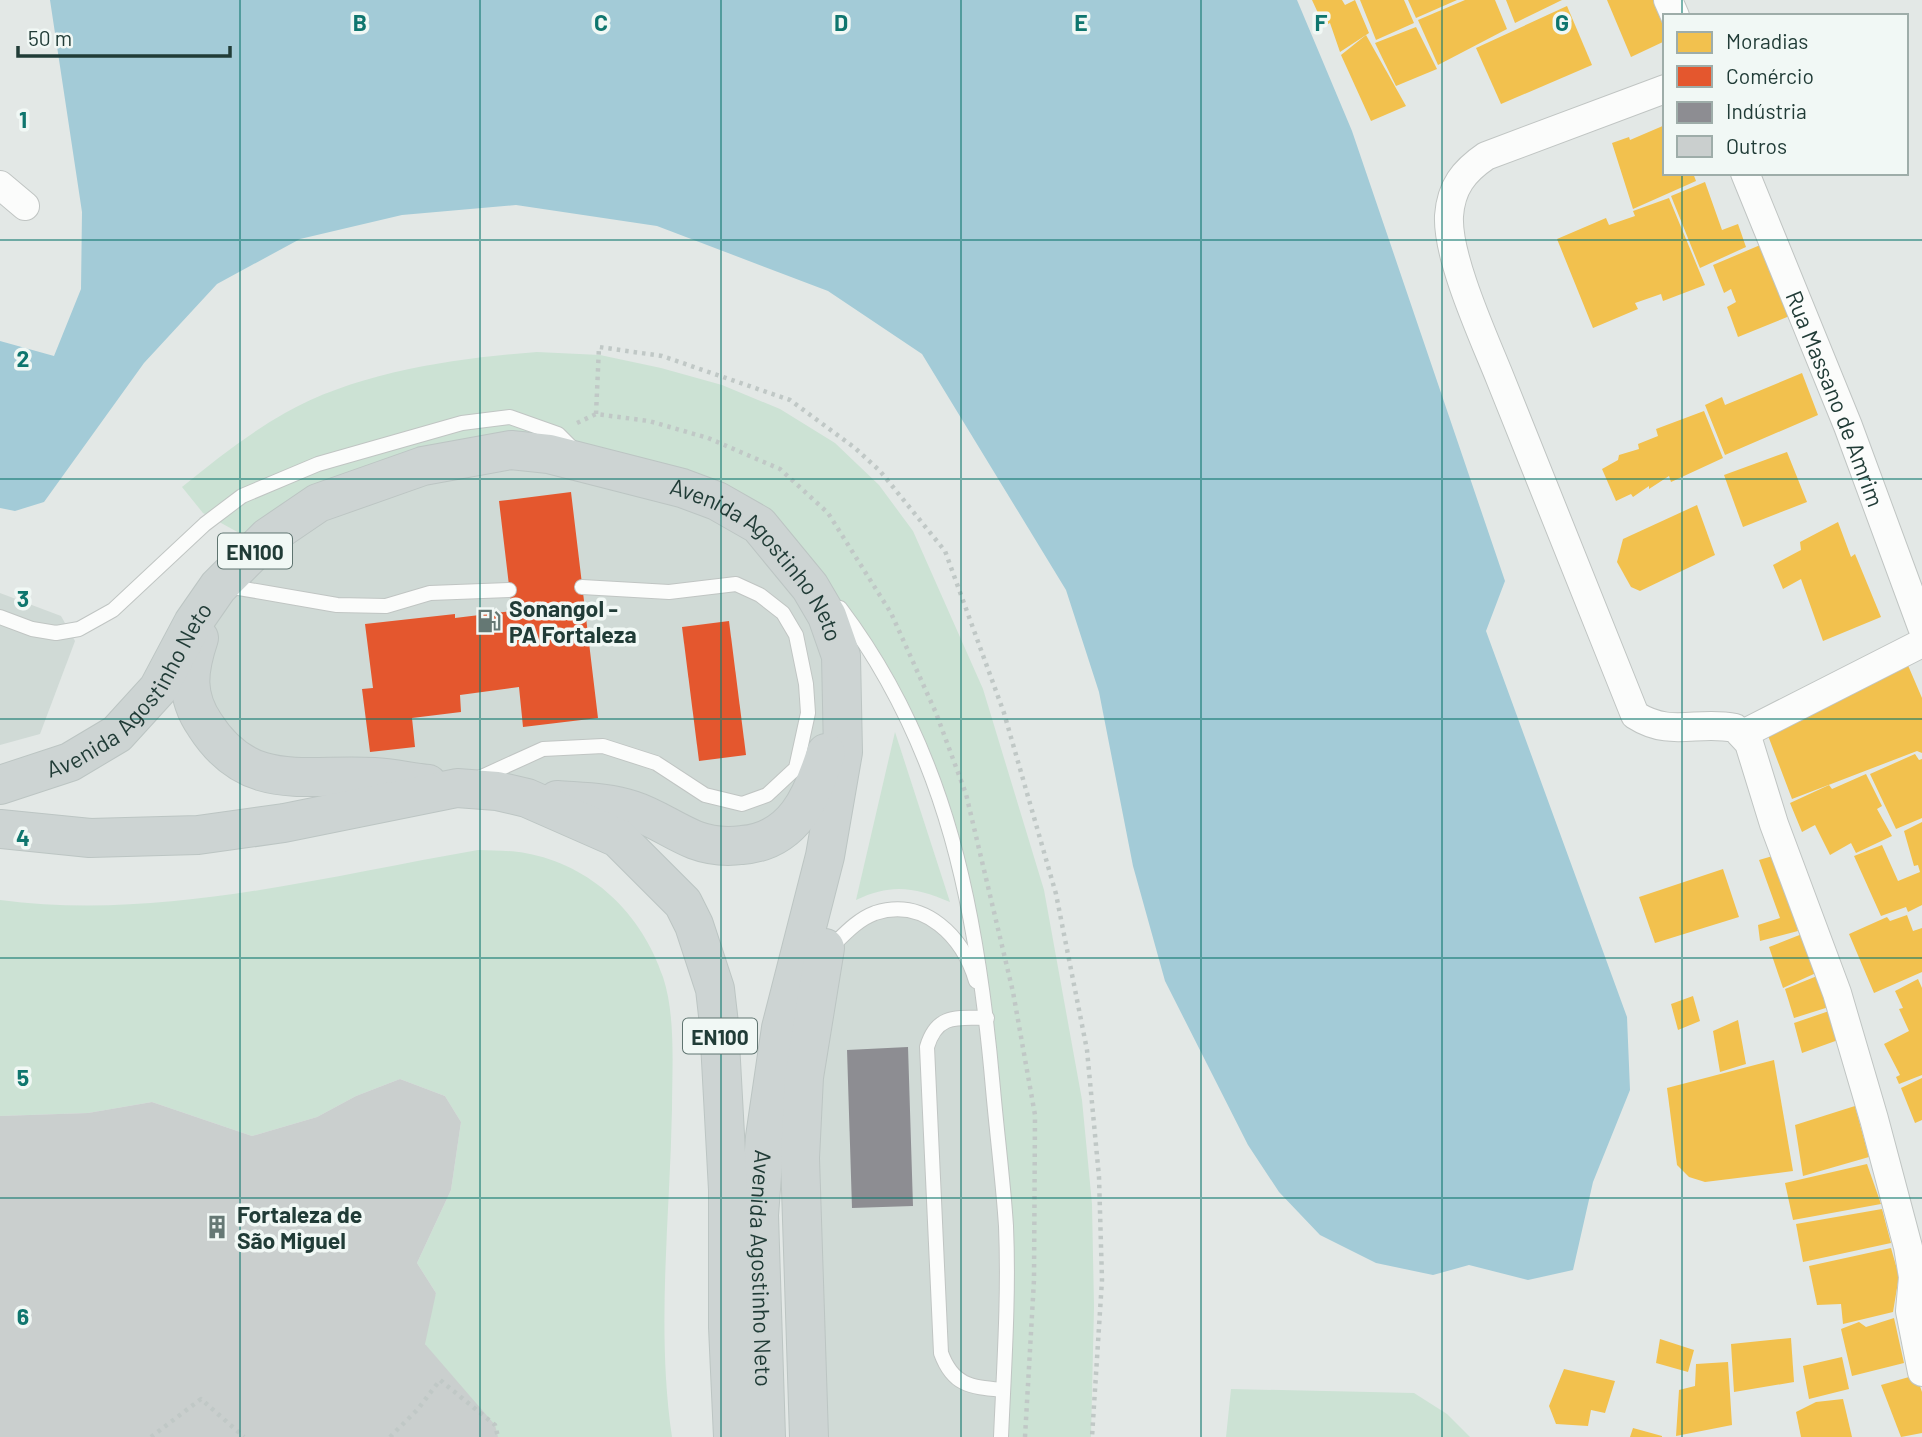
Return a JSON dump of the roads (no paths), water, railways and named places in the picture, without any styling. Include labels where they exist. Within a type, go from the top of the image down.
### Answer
[{"type":"main road","name":"Avenida Agostinho Neto","points":[[0,785],[70,762],[117,734],[158,689],[193,623],[220,586],[268,537],[318,503],[423,466],[510,450],[550,454],[682,488],[739,512],[759,524],[810,587],[827,616],[841,656],[843,752],[822,870],[781,1028],[765,1137],[759,1215],[766,1437]]},
{"type":"main road","points":[[220,586],[197,643],[188,689],[196,712],[221,750],[248,768],[293,777],[376,777],[457,788]]},
{"type":"main road","points":[[527,798],[615,804],[647,815],[697,841],[722,847],[757,844],[789,828],[817,780],[826,751],[841,656]]},
{"type":"main road","points":[[808,1437],[800,1158],[804,1077],[855,755],[856,703],[841,656]]},
{"type":"main road","name":"Avenida Agostinho Neto","points":[[0,829],[90,838],[198,835],[273,825],[457,788],[497,791],[527,798],[618,838],[639,856],[683,903],[709,966],[719,1024],[728,1190],[728,1326],[733,1437]]},
{"type":"street","points":[[1663,90],[1486,156],[1466,170],[1458,182],[1449,219],[1474,316],[1635,715],[1651,726],[1668,729],[1725,726],[1743,734],[1749,743],[1774,824],[1837,993],[1918,1274],[1910,1311],[1922,1372]]},
{"type":"street","name":"Rua Massano de Amrim","points":[[1746,175],[1848,426],[1922,627]]},
{"type":"street","points":[[0,185],[25,206]]},
{"type":"street","points":[[1743,734],[1922,643]]},
{"type":"lane","points":[[0,617],[32,629],[56,633],[79,629],[113,610],[205,524],[242,496],[318,464],[462,423],[510,417],[558,434],[588,465]]},
{"type":"lane","points":[[457,788],[543,749],[570,746],[603,746],[625,751],[656,763],[705,795],[742,804],[767,795],[796,768],[808,713],[806,684],[796,635],[783,613],[760,595],[736,584],[669,592],[582,587]]},
{"type":"lane","points":[[220,586],[337,605],[386,606],[430,593],[509,590]]},
{"type":"lane","points":[[810,587],[841,608],[901,704],[941,798],[972,915],[987,1018],[1006,1227],[1002,1437]]},
{"type":"lane","points":[[824,953],[854,925],[875,914],[898,911],[939,921],[953,935],[970,964],[987,1018]]},
{"type":"lane","points":[[987,1018],[954,1018],[940,1024],[931,1032],[927,1046],[930,1116],[941,1353],[947,1371],[961,1382],[1003,1390]]},
{"type":"water","points":[[50,0],[1297,0],[1352,131],[1505,581],[1486,631],[1627,1017],[1630,1090],[1593,1182],[1573,1270],[1528,1280],[1469,1265],[1433,1275],[1376,1263],[1320,1235],[1279,1192],[1248,1145],[1165,981],[1133,866],[1099,692],[1066,590],[922,354],[828,291],[657,226],[516,205],[402,215],[300,239],[217,284],[144,363],[44,502],[15,511],[0,508],[0,341],[54,356],[81,289],[82,212]]},
{"type":"place","name":"Sonangol - PA Fortaleza","points":[[489,621]]},
{"type":"place","name":"Fortaleza de São Miguel","points":[[217,1227]]}]
